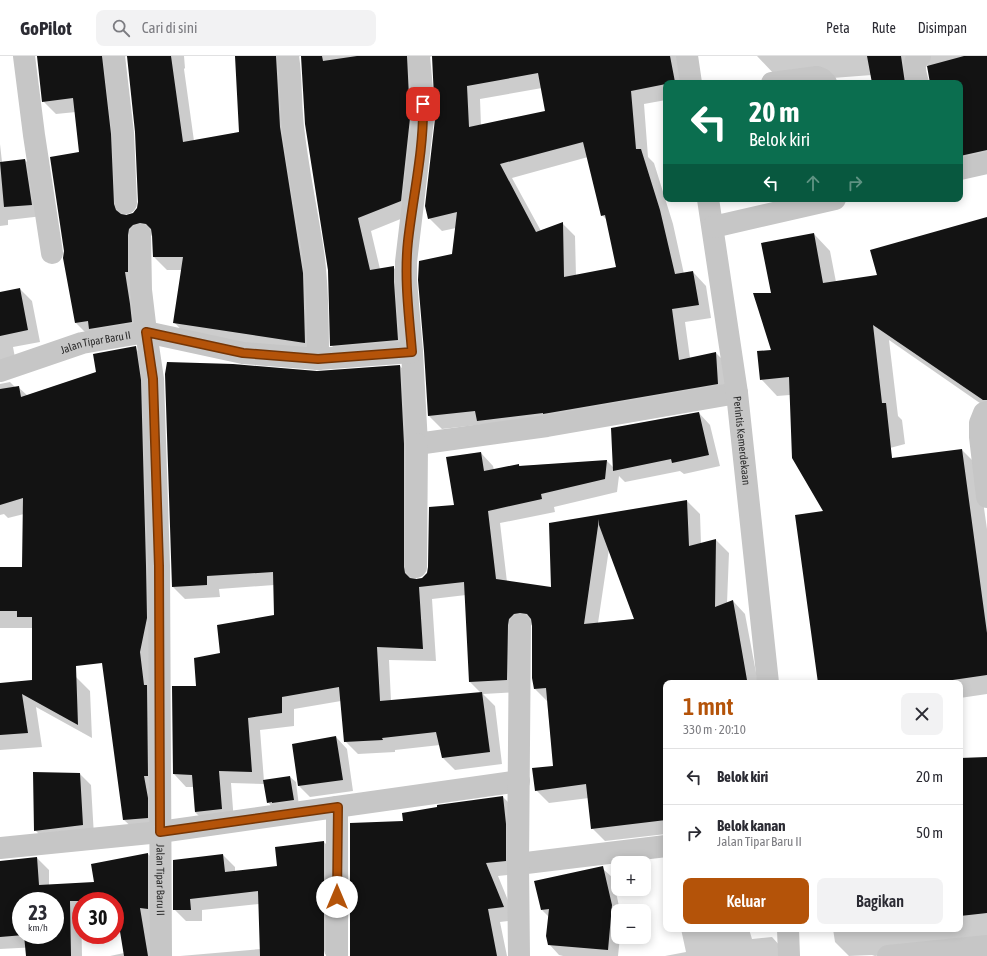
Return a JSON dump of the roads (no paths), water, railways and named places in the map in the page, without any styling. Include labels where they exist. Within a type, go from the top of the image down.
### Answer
[{"type":"street","points":[[24,56],[34,135],[52,253]]},
{"type":"street","points":[[114,56],[124,139],[126,203]]},
{"type":"street","points":[[288,56],[292,122],[298,168],[306,206],[314,260],[318,302],[318,359]]},
{"type":"street","points":[[416,567],[417,444],[406,262],[423,119],[419,56]]},
{"type":"street","points":[[687,56],[691,80]]},
{"type":"street","points":[[918,80],[915,63],[917,58],[920,56]]},
{"type":"street","points":[[794,80],[817,77],[824,80]]},
{"type":"street","points":[[963,168],[987,163]]},
{"type":"street","name":"Perintis Kemerdekaan","points":[[709,202],[738,393],[768,680]]},
{"type":"street","points":[[713,227],[822,202]]},
{"type":"street","points":[[140,235],[141,290],[146,332],[243,353],[318,359],[412,352]]},
{"type":"street","name":"Jalan Tipar Baru II","points":[[0,371],[82,342],[146,332],[153,379],[159,566],[161,956]]},
{"type":"street","points":[[417,444],[547,426],[738,393]]},
{"type":"street","points":[[987,412],[984,413],[980,423],[980,437],[987,497]]},
{"type":"street","points":[[519,956],[518,864],[520,625]]},
{"type":"street","points":[[0,848],[160,832],[519,781]]},
{"type":"street","points":[[337,956],[338,807]]},
{"type":"street","points":[[518,864],[663,846]]},
{"type":"street","points":[[788,932],[789,956]]},
{"type":"street","points":[[888,956],[987,946]]}]
